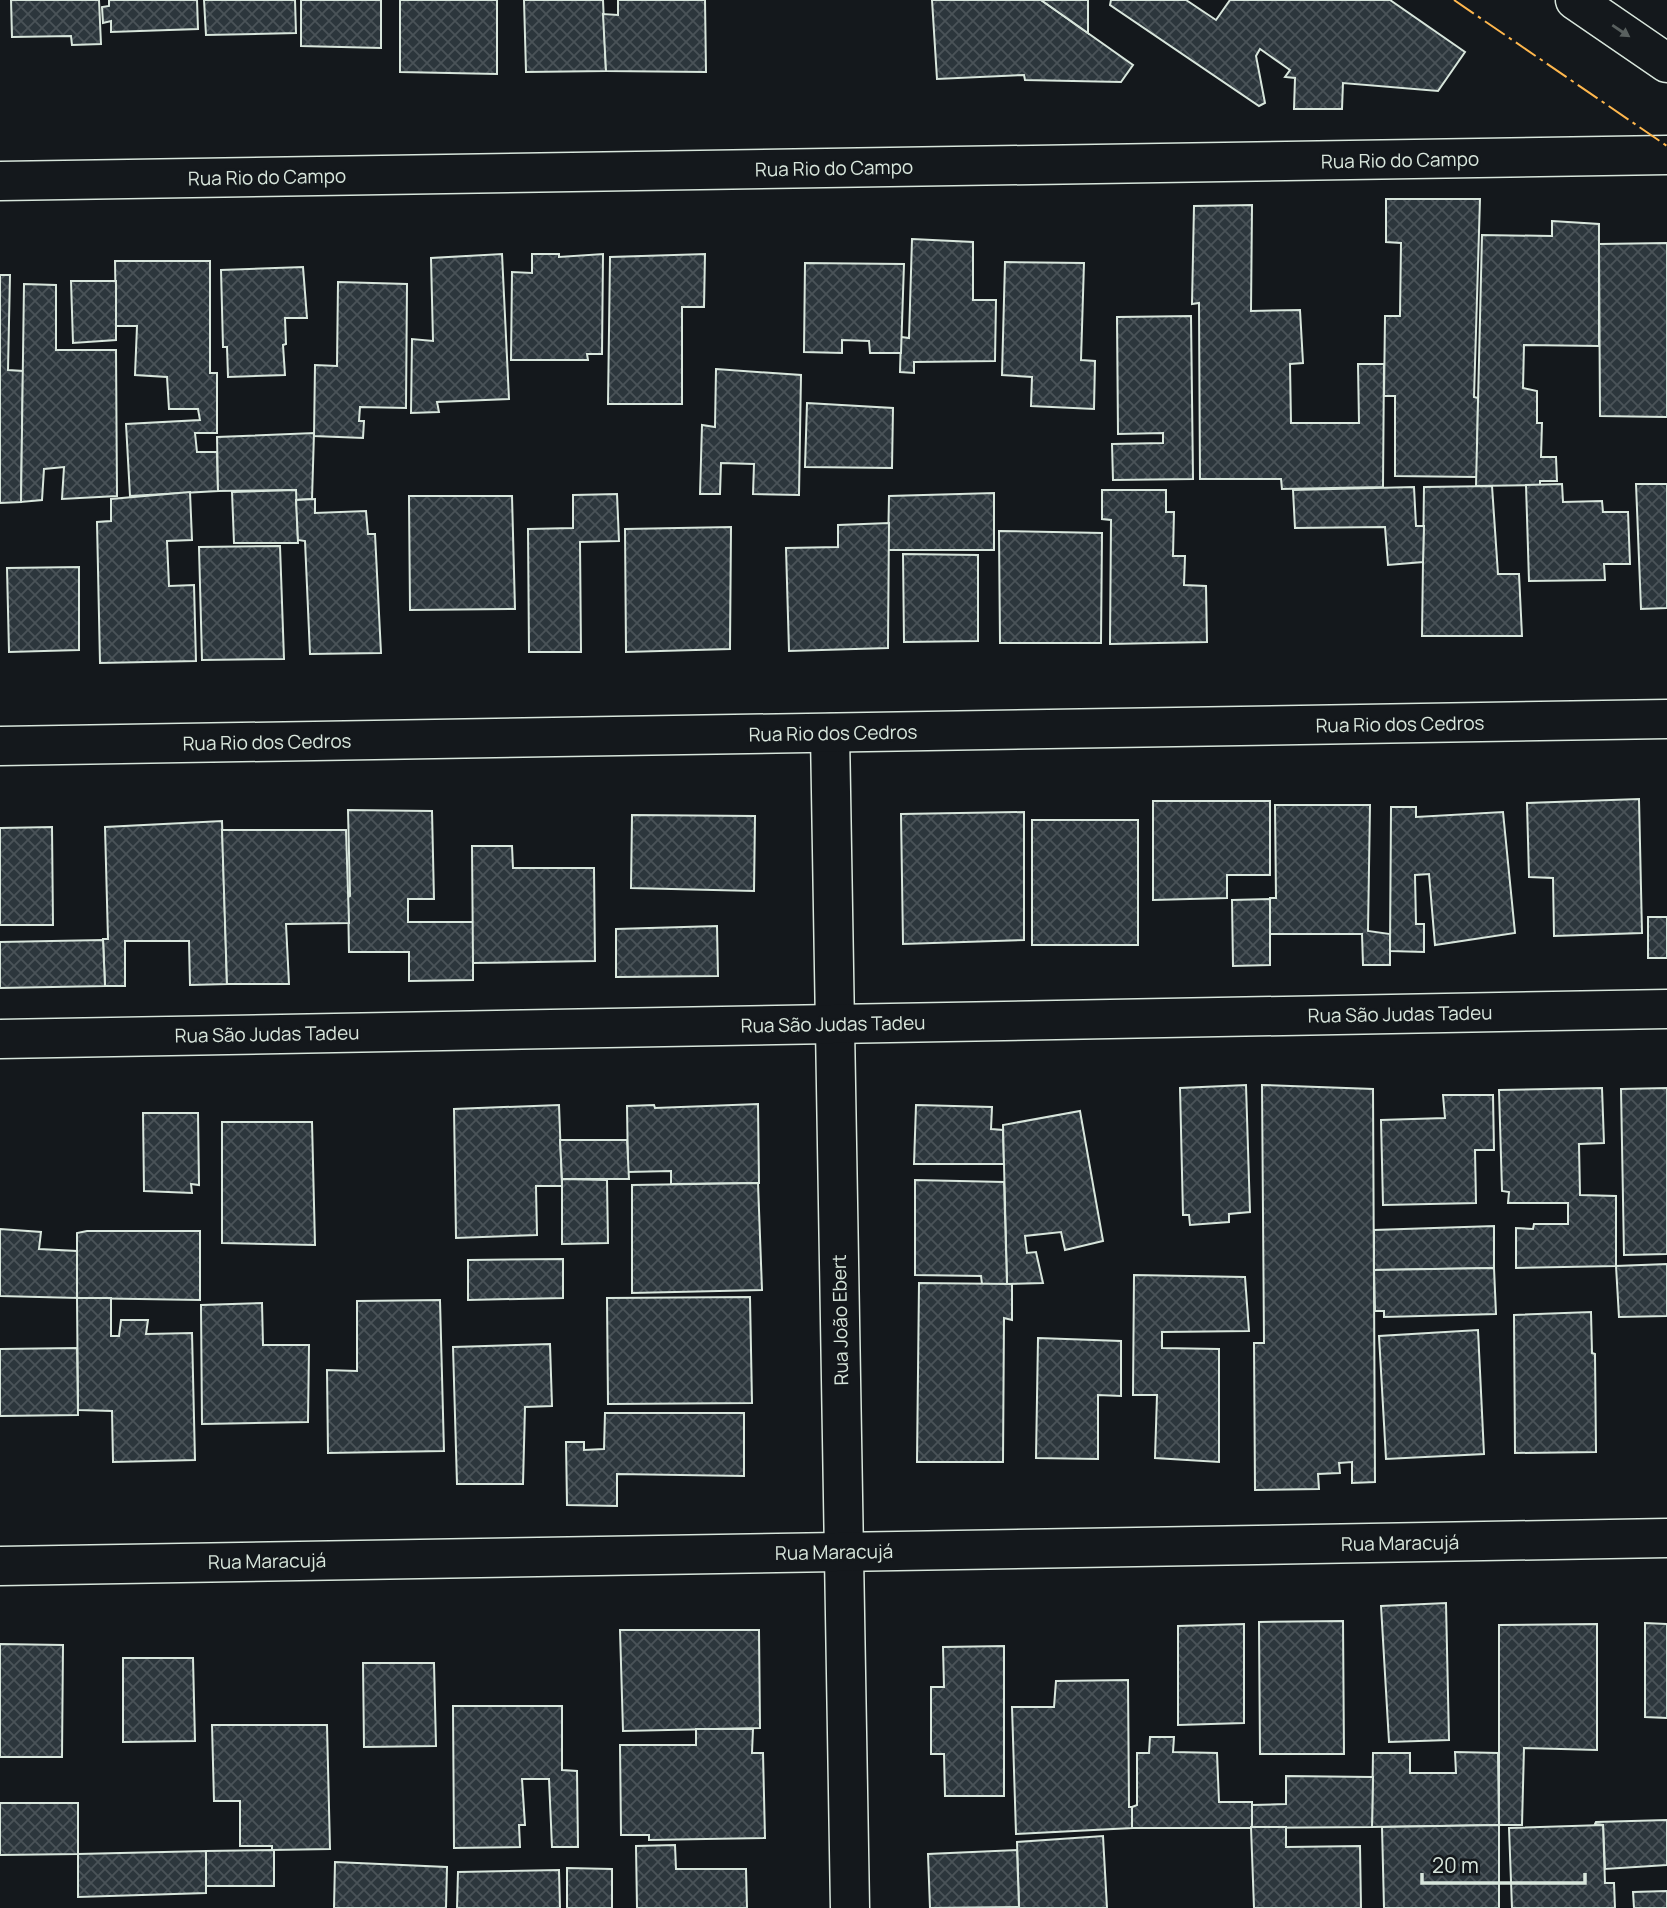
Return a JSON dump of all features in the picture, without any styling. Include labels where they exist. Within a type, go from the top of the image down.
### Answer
[{"type":"street","points":[[1575,0],[1667,63]]},
{"type":"street","name":"Rua Rio do Campo","points":[[0,181],[1667,155]]},
{"type":"street","name":"Rua Rio dos Cedros","points":[[0,746],[1667,719]]},
{"type":"street","name":"Rua João Ebert","points":[[830,733],[850,1908]]},
{"type":"street","name":"Rua São Judas Tadeu","points":[[0,1039],[1667,1009]]},
{"type":"street","name":"Rua Maracujá","points":[[0,1566],[1667,1538]]},
{"type":"building","points":[[11,0],[99,0],[101,44],[72,45],[71,36],[12,37]]},
{"type":"building","points":[[109,0],[197,0],[198,29],[111,32],[111,21],[103,23],[102,7],[109,6]]},
{"type":"building","points":[[204,0],[295,0],[296,33],[206,35]]},
{"type":"building","points":[[301,0],[381,0],[381,48],[301,46]]},
{"type":"building","points":[[400,0],[497,0],[497,74],[400,72]]},
{"type":"building","points":[[524,0],[603,0],[606,71],[526,72]]},
{"type":"building","points":[[618,0],[705,0],[706,72],[606,71],[603,14],[618,15]]},
{"type":"building","points":[[932,0],[1041,0],[1133,65],[1121,82],[1025,80],[1024,75],[937,79]]},
{"type":"building","points":[[1041,0],[1088,0],[1088,33]]},
{"type":"building","points":[[1111,0],[1186,0],[1216,20],[1230,0],[1390,0],[1465,52],[1438,91],[1343,83],[1342,109],[1294,109],[1295,78],[1285,77],[1290,70],[1260,49],[1256,56],[1265,103],[1259,106],[1110,5]]},
{"type":"building","points":[[1386,199],[1480,199],[1474,397],[1478,398],[1477,477],[1395,476],[1395,396],[1384,396],[1385,316],[1400,316],[1401,243],[1386,242]]},
{"type":"building","points":[[1252,205],[1251,311],[1300,310],[1303,363],[1290,364],[1291,423],[1359,423],[1358,364],[1384,364],[1383,487],[1282,489],[1281,479],[1200,479],[1199,303],[1192,304],[1194,206]]},
{"type":"building","points":[[1552,221],[1599,224],[1599,346],[1524,345],[1523,388],[1537,391],[1537,423],[1542,423],[1541,457],[1556,457],[1557,481],[1540,481],[1540,485],[1476,486],[1482,235],[1552,236]]},
{"type":"building","points":[[912,239],[973,242],[973,300],[996,300],[995,361],[914,362],[914,373],[900,372],[901,337],[909,338]]},
{"type":"building","points":[[1667,243],[1667,417],[1600,416],[1599,244]]},
{"type":"building","points":[[502,254],[509,399],[437,402],[439,412],[411,413],[412,339],[433,341],[431,258]]},
{"type":"building","points":[[532,254],[559,254],[559,257],[603,254],[602,354],[587,354],[588,360],[511,360],[512,272],[532,273]]},
{"type":"building","points":[[705,254],[704,307],[682,307],[682,404],[608,404],[610,257]]},
{"type":"building","points":[[115,261],[210,261],[210,373],[217,373],[217,433],[195,433],[197,452],[217,452],[218,491],[130,496],[126,424],[200,420],[198,409],[169,409],[167,377],[135,375],[137,326],[116,326]]},
{"type":"building","points":[[1005,262],[1084,263],[1081,360],[1095,361],[1094,409],[1031,406],[1032,377],[1002,375]]},
{"type":"building","points":[[805,263],[904,264],[901,353],[870,353],[869,341],[842,340],[842,353],[804,352]]},
{"type":"building","points":[[303,267],[307,318],[285,318],[285,375],[228,377],[227,347],[223,347],[221,270]]},
{"type":"building","points":[[0,275],[10,275],[8,370],[23,371],[21,502],[0,503]]},
{"type":"building","points":[[71,281],[116,281],[116,340],[73,343]]},
{"type":"building","points":[[338,282],[407,284],[406,408],[360,407],[359,421],[364,421],[363,438],[314,436],[315,365],[337,366]]},
{"type":"building","points":[[24,284],[56,285],[56,350],[116,350],[117,496],[62,499],[64,467],[44,469],[42,500],[21,502]]},
{"type":"building","points":[[1191,316],[1193,479],[1113,480],[1112,444],[1163,443],[1163,433],[1118,434],[1117,317]]},
{"type":"building","points":[[716,369],[801,375],[799,495],[753,494],[754,464],[721,463],[720,494],[700,494],[702,425],[715,427]]},
{"type":"building","points":[[807,403],[893,408],[892,468],[805,467]]},
{"type":"building","points":[[314,433],[312,499],[296,500],[296,490],[218,491],[217,437]]},
{"type":"building","points":[[1562,484],[1563,502],[1602,501],[1603,512],[1628,512],[1630,564],[1604,564],[1605,580],[1529,581],[1526,485]]},
{"type":"building","points":[[1636,484],[1667,484],[1667,608],[1641,609]]},
{"type":"building","points":[[1492,486],[1498,574],[1519,574],[1522,636],[1422,636],[1424,487]]},
{"type":"building","points":[[1414,487],[1416,526],[1424,526],[1423,562],[1388,565],[1385,527],[1295,528],[1293,490]]},
{"type":"building","points":[[296,490],[298,543],[234,543],[232,492]]},
{"type":"building","points":[[1102,490],[1166,490],[1166,512],[1174,512],[1173,556],[1185,556],[1184,585],[1206,586],[1207,642],[1110,644],[1111,520],[1102,519]]},
{"type":"building","points":[[190,492],[192,540],[167,541],[169,586],[194,585],[196,661],[100,663],[97,522],[111,521],[111,499]]},
{"type":"building","points":[[994,493],[994,550],[888,550],[889,496]]},
{"type":"building","points":[[617,494],[619,541],[580,542],[581,652],[529,652],[528,529],[573,528],[573,495]]},
{"type":"building","points":[[409,496],[512,496],[515,609],[410,610]]},
{"type":"building","points":[[315,499],[315,513],[366,511],[368,534],[375,534],[381,653],[310,654],[305,541],[298,540],[296,500]]},
{"type":"building","points":[[889,523],[888,648],[789,651],[786,548],[838,547],[838,525]]},
{"type":"building","points":[[731,527],[730,649],[626,652],[625,529]]},
{"type":"building","points":[[999,531],[1102,533],[1101,643],[1000,643]]},
{"type":"building","points":[[280,546],[284,659],[202,660],[199,547]]},
{"type":"building","points":[[903,554],[978,555],[978,641],[904,642]]},
{"type":"building","points":[[79,567],[79,650],[9,652],[7,568]]},
{"type":"building","points":[[1639,799],[1642,933],[1554,936],[1553,878],[1529,877],[1527,803]]},
{"type":"building","points":[[1153,801],[1270,801],[1270,875],[1227,875],[1227,898],[1153,900]]},
{"type":"building","points":[[1275,805],[1370,805],[1368,931],[1390,934],[1390,965],[1363,965],[1362,934],[1270,934],[1270,898],[1276,898]]},
{"type":"building","points":[[1391,807],[1416,807],[1416,817],[1503,812],[1515,933],[1435,945],[1429,874],[1415,875],[1416,924],[1424,924],[1424,952],[1390,951]]},
{"type":"building","points":[[348,810],[432,811],[434,899],[408,899],[408,922],[473,922],[473,980],[409,981],[409,952],[349,952]]},
{"type":"building","points":[[1024,812],[1024,940],[903,944],[901,814]]},
{"type":"building","points":[[632,815],[755,816],[754,891],[631,888]]},
{"type":"building","points":[[1032,820],[1138,820],[1138,945],[1032,945]]},
{"type":"building","points":[[222,821],[227,984],[190,985],[189,941],[125,941],[125,986],[105,986],[103,939],[108,939],[105,827]]},
{"type":"building","points":[[52,827],[53,925],[0,925],[0,828]]},
{"type":"building","points":[[222,830],[346,830],[349,923],[286,924],[289,984],[227,984]]},
{"type":"building","points":[[472,846],[512,846],[513,868],[594,868],[595,961],[473,963]]},
{"type":"building","points":[[1270,899],[1270,965],[1233,966],[1232,900]]},
{"type":"building","points":[[1648,917],[1667,917],[1667,958],[1648,958]]},
{"type":"building","points":[[717,926],[718,976],[616,977],[616,929]]},
{"type":"building","points":[[103,940],[105,986],[0,988],[0,942]]},
{"type":"building","points":[[1246,1085],[1250,1212],[1229,1214],[1229,1222],[1190,1225],[1189,1215],[1183,1215],[1180,1088]]},
{"type":"building","points":[[1262,1085],[1373,1089],[1375,1482],[1352,1483],[1352,1462],[1339,1463],[1340,1473],[1318,1474],[1319,1489],[1255,1490],[1254,1343],[1264,1343]]},
{"type":"building","points":[[1602,1088],[1604,1143],[1579,1144],[1580,1195],[1616,1196],[1616,1266],[1516,1268],[1516,1228],[1533,1229],[1534,1224],[1568,1224],[1568,1203],[1508,1203],[1509,1192],[1502,1191],[1499,1090]]},
{"type":"building","points":[[1667,1088],[1667,1254],[1624,1255],[1621,1089]]},
{"type":"building","points":[[1443,1095],[1493,1095],[1494,1150],[1475,1150],[1476,1203],[1383,1205],[1381,1120],[1445,1118]]},
{"type":"building","points":[[758,1104],[759,1183],[671,1184],[671,1171],[628,1172],[627,1106],[654,1105],[655,1108]]},
{"type":"building","points":[[559,1105],[562,1186],[536,1186],[537,1235],[456,1238],[454,1109]]},
{"type":"building","points":[[916,1105],[992,1107],[991,1129],[1003,1130],[1004,1164],[914,1164]]},
{"type":"building","points":[[1080,1111],[1103,1241],[1065,1250],[1061,1232],[1025,1236],[1027,1253],[1036,1252],[1043,1283],[1007,1284],[1003,1125]]},
{"type":"building","points":[[143,1113],[198,1113],[199,1185],[191,1184],[192,1193],[144,1191]]},
{"type":"building","points":[[222,1122],[312,1122],[315,1245],[222,1243]]},
{"type":"building","points":[[560,1140],[627,1140],[629,1179],[562,1179]]},
{"type":"building","points":[[562,1179],[607,1180],[608,1243],[562,1244]]},
{"type":"building","points":[[915,1180],[1004,1182],[1007,1284],[982,1284],[981,1276],[915,1275]]},
{"type":"building","points":[[758,1183],[762,1290],[632,1293],[632,1185]]},
{"type":"building","points":[[1494,1226],[1494,1268],[1374,1270],[1374,1230]]},
{"type":"building","points":[[0,1229],[41,1232],[39,1249],[77,1251],[77,1298],[0,1296]]},
{"type":"building","points":[[200,1231],[200,1300],[77,1298],[77,1233]]},
{"type":"building","points":[[563,1259],[563,1298],[468,1300],[468,1260]]},
{"type":"building","points":[[1667,1264],[1667,1316],[1619,1317],[1616,1266]]},
{"type":"building","points":[[1494,1268],[1496,1314],[1384,1317],[1384,1311],[1375,1311],[1374,1270]]},
{"type":"building","points":[[1134,1275],[1245,1277],[1249,1331],[1162,1332],[1162,1348],[1219,1349],[1219,1462],[1155,1458],[1157,1395],[1133,1395]]},
{"type":"building","points":[[919,1283],[1012,1284],[1012,1320],[1004,1318],[1003,1462],[917,1462]]},
{"type":"building","points":[[750,1297],[752,1403],[608,1404],[607,1298]]},
{"type":"building","points":[[77,1298],[111,1298],[111,1336],[119,1336],[121,1320],[148,1320],[146,1334],[192,1333],[195,1460],[113,1462],[112,1411],[78,1410]]},
{"type":"building","points":[[440,1300],[444,1451],[328,1453],[327,1370],[357,1371],[357,1301]]},
{"type":"building","points":[[262,1303],[263,1345],[309,1345],[308,1422],[202,1424],[201,1305]]},
{"type":"building","points":[[1591,1312],[1592,1353],[1595,1354],[1596,1452],[1515,1453],[1514,1315]]},
{"type":"building","points":[[1478,1330],[1484,1454],[1386,1459],[1379,1336]]},
{"type":"building","points":[[1038,1338],[1121,1341],[1121,1396],[1098,1395],[1098,1459],[1036,1458]]},
{"type":"building","points":[[550,1344],[552,1406],[525,1407],[523,1484],[457,1484],[453,1347]]},
{"type":"building","points":[[77,1348],[78,1415],[0,1416],[0,1349]]},
{"type":"building","points":[[605,1413],[744,1413],[744,1476],[617,1474],[617,1506],[567,1505],[566,1442],[584,1442],[584,1450],[604,1449]]},
{"type":"building","points":[[1446,1603],[1449,1740],[1389,1742],[1381,1606]]},
{"type":"building","points":[[1343,1621],[1344,1754],[1260,1754],[1259,1622]]},
{"type":"building","points":[[1645,1623],[1667,1624],[1667,1718],[1645,1717]]},
{"type":"building","points":[[1244,1624],[1244,1723],[1178,1725],[1178,1626]]},
{"type":"building","points":[[1597,1624],[1597,1750],[1524,1748],[1522,1825],[1499,1825],[1499,1625]]},
{"type":"building","points":[[620,1630],[759,1630],[760,1728],[623,1731]]},
{"type":"building","points":[[0,1644],[63,1645],[62,1757],[0,1757]]},
{"type":"building","points":[[1004,1646],[1004,1796],[945,1796],[944,1754],[931,1754],[931,1687],[944,1687],[943,1647]]},
{"type":"building","points":[[123,1658],[193,1658],[195,1741],[123,1742]]},
{"type":"building","points":[[363,1663],[434,1663],[436,1746],[364,1747]]},
{"type":"building","points":[[1128,1680],[1129,1807],[1132,1807],[1132,1828],[1016,1834],[1012,1707],[1054,1707],[1056,1681]]},
{"type":"building","points":[[453,1706],[562,1706],[562,1770],[577,1771],[578,1847],[552,1847],[549,1779],[522,1779],[525,1825],[519,1825],[520,1847],[454,1848]]},
{"type":"building","points":[[212,1725],[327,1725],[330,1849],[272,1850],[272,1846],[240,1846],[240,1801],[214,1801]]},
{"type":"building","points":[[696,1729],[753,1729],[752,1753],[763,1753],[765,1838],[649,1840],[649,1835],[621,1835],[620,1745],[696,1745]]},
{"type":"building","points":[[1150,1737],[1174,1737],[1173,1752],[1217,1753],[1219,1802],[1252,1802],[1252,1828],[1132,1828],[1132,1807],[1137,1805],[1137,1753],[1149,1753]]},
{"type":"building","points":[[1455,1752],[1498,1753],[1499,1825],[1372,1827],[1373,1753],[1410,1753],[1410,1773],[1456,1773]]},
{"type":"building","points":[[1286,1776],[1373,1777],[1372,1827],[1252,1828],[1252,1805],[1286,1804]]},
{"type":"building","points":[[0,1803],[78,1803],[78,1854],[0,1855]]},
{"type":"building","points":[[1667,1820],[1667,1865],[1605,1869],[1603,1825],[1595,1824],[1596,1822]]},
{"type":"building","points":[[1499,1825],[1499,1908],[1384,1908],[1382,1827]]},
{"type":"building","points":[[1603,1825],[1605,1883],[1614,1883],[1615,1908],[1512,1908],[1509,1828]]},
{"type":"building","points":[[1251,1827],[1286,1827],[1286,1847],[1360,1846],[1361,1908],[1254,1908]]},
{"type":"building","points":[[1103,1836],[1107,1908],[1019,1908],[1017,1842]]},
{"type":"building","points":[[675,1845],[676,1869],[746,1869],[747,1908],[637,1908],[636,1846]]},
{"type":"building","points":[[274,1850],[274,1886],[205,1886],[206,1851]]},
{"type":"building","points":[[1017,1850],[1019,1907],[930,1908],[928,1854]]},
{"type":"building","points":[[206,1851],[206,1893],[78,1897],[78,1854]]},
{"type":"building","points":[[335,1862],[447,1867],[446,1908],[334,1908]]},
{"type":"building","points":[[567,1868],[612,1869],[612,1908],[567,1908]]},
{"type":"building","points":[[559,1870],[560,1908],[457,1908],[458,1872]]},
{"type":"building","points":[[1667,1891],[1667,1908],[1634,1908],[1633,1892]]},
{"type":"power","points":[[1454,0],[1667,146]]}]
